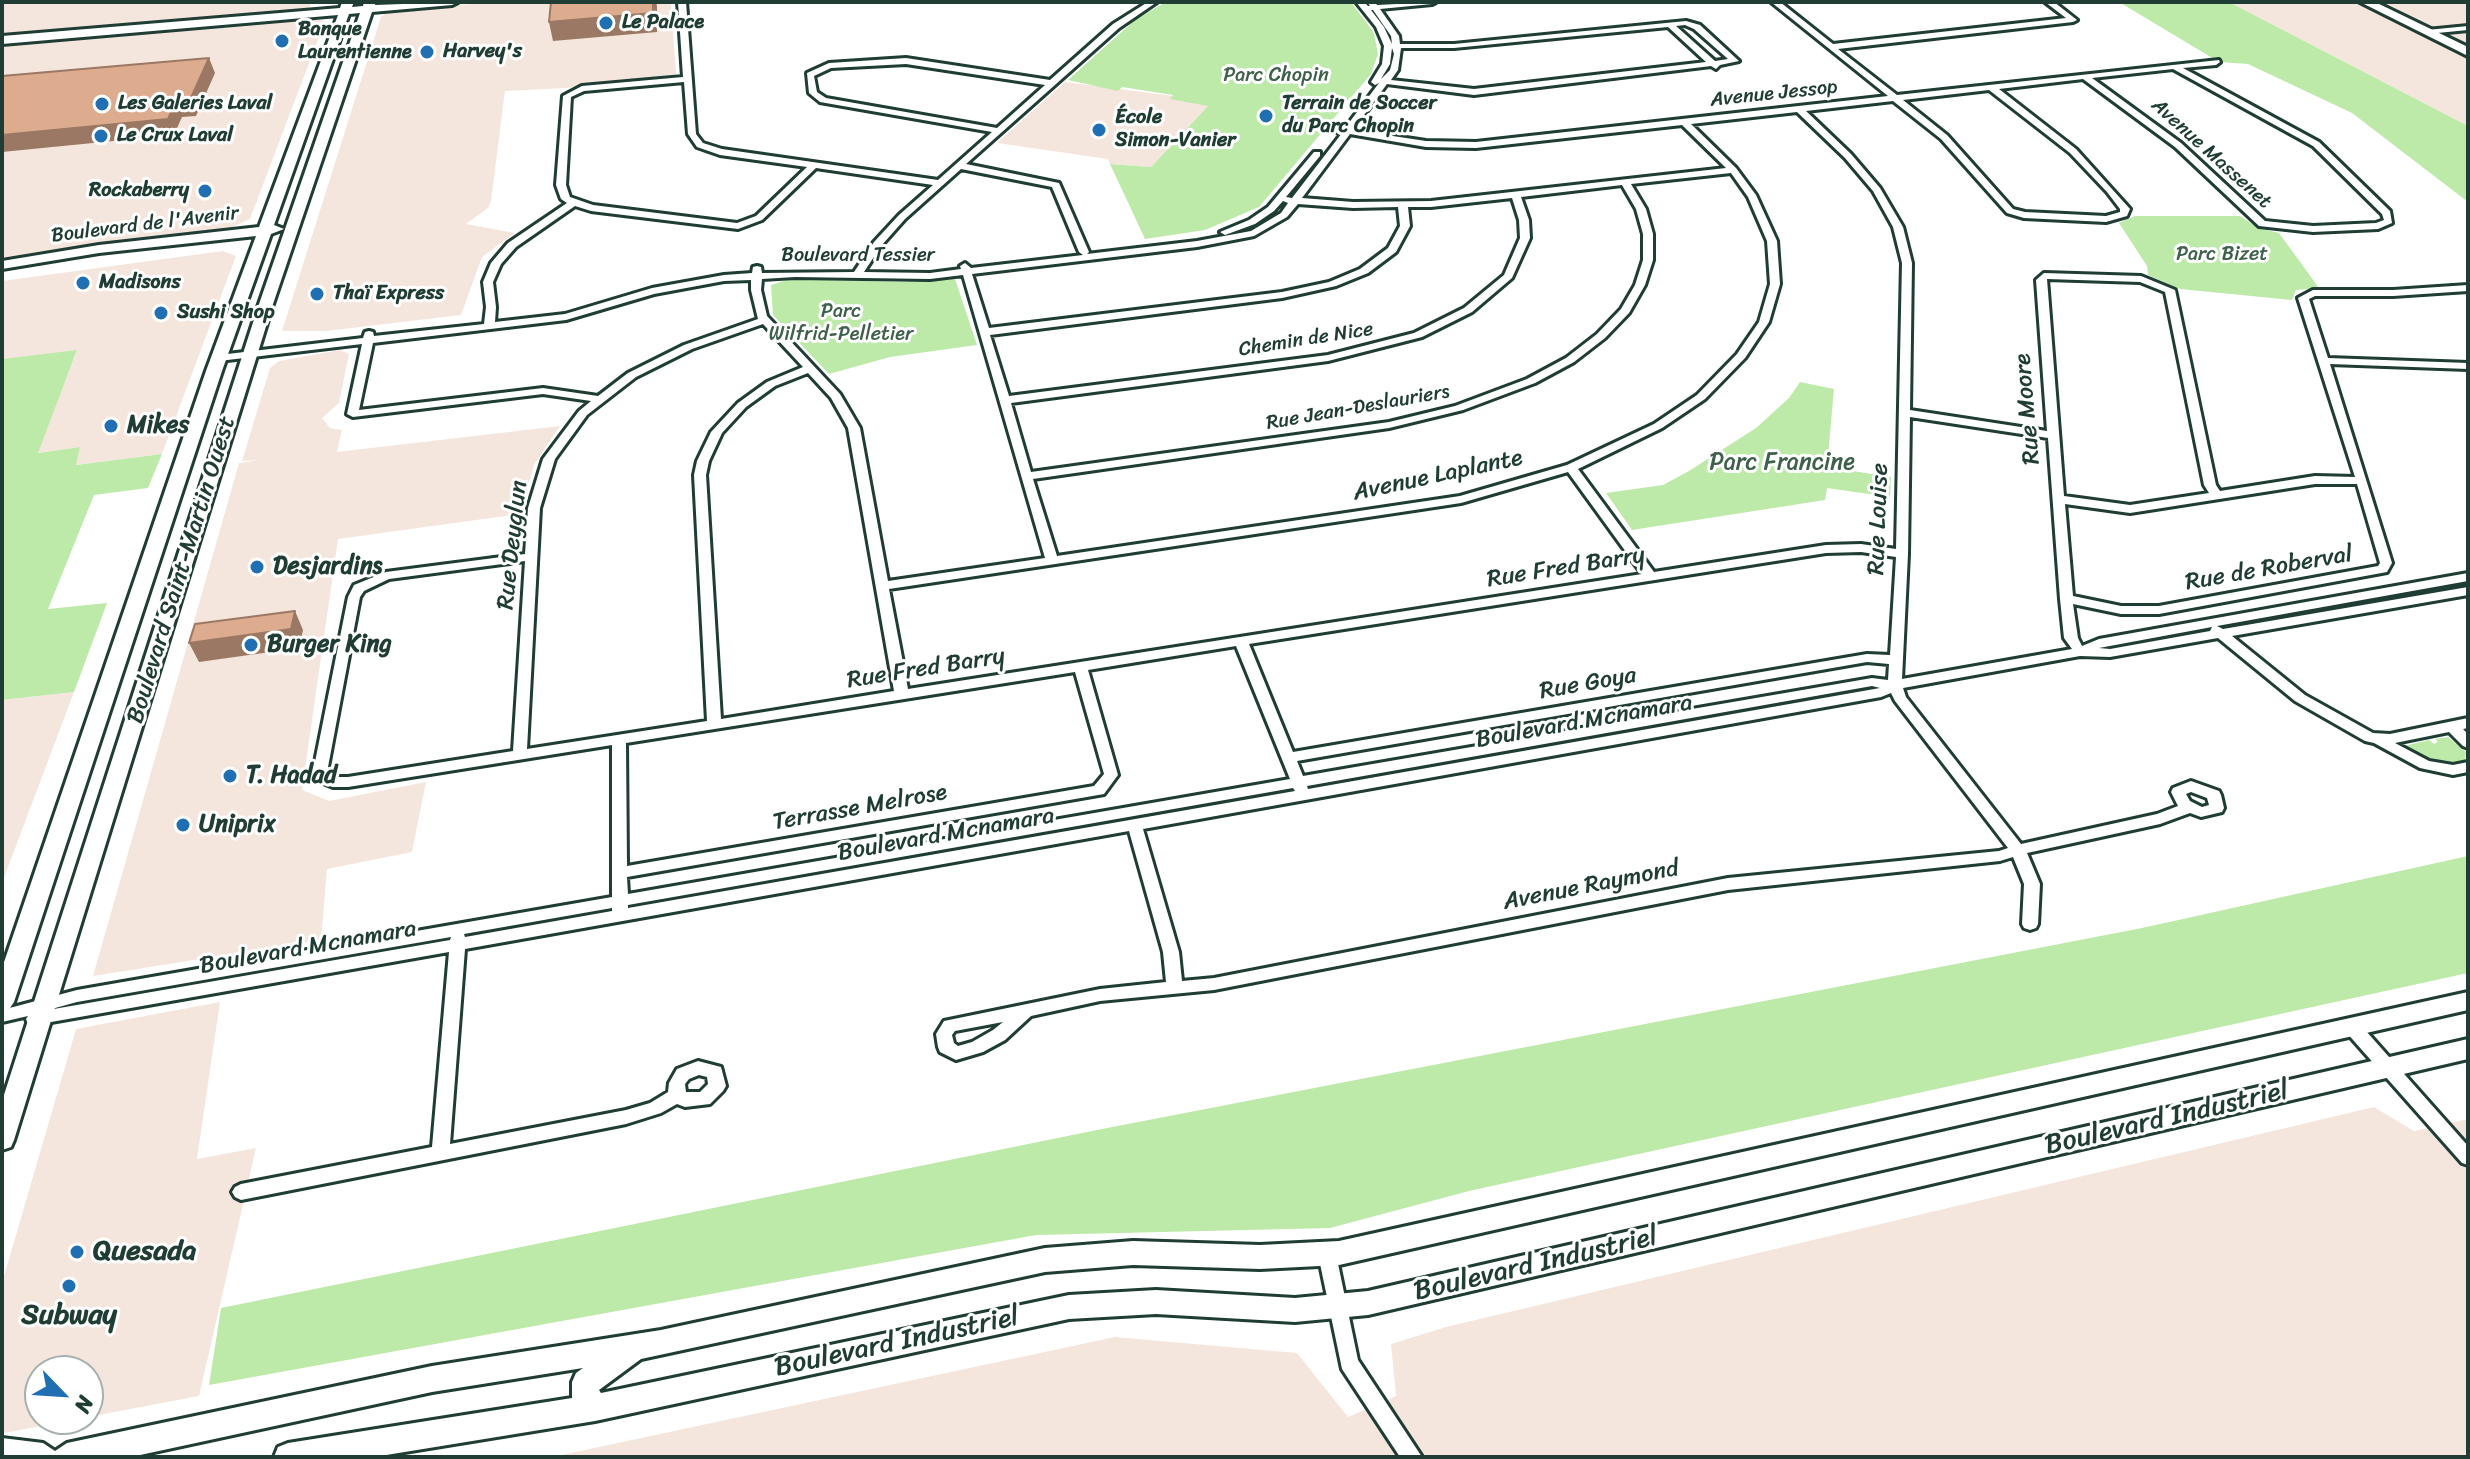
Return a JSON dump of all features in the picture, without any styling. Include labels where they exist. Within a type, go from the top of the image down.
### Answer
[{"type":"street","points":[[2,30],[344,5],[452,2]]},
{"type":"street","points":[[682,2],[692,134],[700,145],[720,152],[941,183]]},
{"type":"street","points":[[859,272],[884,236],[941,183],[1123,20],[1153,2]]},
{"type":"street","points":[[1368,5],[1432,2]]},
{"type":"street","points":[[1776,2],[1956,148],[2010,211],[2024,215],[2106,219],[2124,214],[2123,206],[2079,157],[1991,87]]},
{"type":"street","points":[[1831,47],[2073,20],[2049,2]]},
{"type":"street","points":[[2366,2],[2468,52]]},
{"type":"street","points":[[2,40],[344,5]]},
{"type":"street","name":"Boulevard Saint-Martin Ouest","points":[[2,1002],[220,354],[344,5]]},
{"type":"street","points":[[1368,5],[1391,29],[1393,46],[1454,46],[1669,24],[1693,25],[1735,60],[1731,65],[1474,92],[1381,81]]},
{"type":"street","name":"Boulevard Saint-Martin Ouest","points":[[2,1140],[252,351],[369,6]]},
{"type":"street","points":[[1669,24],[1716,66]]},
{"type":"street","points":[[2427,32],[2468,28]]},
{"type":"street","name":"Boulevard Tessier","points":[[220,354],[490,322],[566,317],[665,288],[757,272],[859,272],[909,277],[1225,232],[1258,219],[1281,199],[1381,81],[1393,46]]},
{"type":"street","points":[[999,131],[823,100],[813,93],[810,75],[825,67],[906,61],[1052,83]]},
{"type":"street","name":"Avenue Jessop","points":[[1341,130],[1460,146],[2216,62]]},
{"type":"street","name":"Avenue Massenet","points":[[2085,77],[2192,156],[2262,224],[2282,229],[2323,229],[2376,226],[2389,221],[2385,212],[2316,144],[2175,67]]},
{"type":"street","points":[[688,79],[582,89],[567,96],[561,185],[565,197],[573,203],[717,226],[743,226],[761,216],[815,164]]},
{"type":"street","name":"Rue Louise","points":[[1799,109],[1868,178],[1900,233],[1909,283],[1902,554],[1895,685]]},
{"type":"street","name":"Avenue Laplante","points":[[883,586],[1434,504],[1571,468],[1649,432],[1693,403],[1727,372],[1760,330],[1774,292],[1772,241],[1753,197],[1733,170],[1683,121]]},
{"type":"street","name":"Boulevard Tessier","points":[[966,268],[1248,235],[1278,221],[1341,130]]},
{"type":"street","points":[[960,166],[1056,185],[1084,252]]},
{"type":"street","points":[[1281,199],[1403,205],[1733,170]]},
{"type":"street","name":"Rue Jean-Deslauriers","points":[[1027,476],[1389,425],[1459,408],[1531,381],[1594,342],[1620,318],[1637,292],[1648,260],[1648,234],[1641,209],[1625,183]]},
{"type":"street","name":"Chemin de Nice","points":[[1005,400],[1342,355],[1418,335],[1476,305],[1512,270],[1525,232],[1516,195]]},
{"type":"street","points":[[490,322],[488,282],[499,258],[573,203]]},
{"type":"street","points":[[985,332],[1292,293],[1332,284],[1371,267],[1392,250],[1405,226],[1403,205]]},
{"type":"street","name":"Boulevard de l'Avenir","points":[[2,265],[83,251],[291,232]]},
{"type":"street","name":"Boulevard de l'Avenir","points":[[2,275],[264,235]]},
{"type":"street","points":[[966,268],[1052,562]]},
{"type":"street","points":[[757,272],[759,308],[764,320],[841,403],[854,428],[902,695]]},
{"type":"street","name":"Rue Moore","points":[[2080,652],[2071,638],[2066,599],[2042,278],[2088,276],[2158,283],[2168,288],[2173,296],[2210,485],[2216,495]]},
{"type":"street","name":"Rue de Roberval","points":[[2066,599],[2130,611],[2189,605],[2383,569],[2386,563],[2362,481],[2303,300],[2305,295],[2468,288]]},
{"type":"street","name":"Rue Deyglun","points":[[520,756],[530,557],[535,500],[544,469],[567,431],[598,399],[664,357],[764,320]]},
{"type":"street","points":[[369,337],[353,414],[543,391],[598,399]]},
{"type":"street","points":[[2325,361],[2466,368]]},
{"type":"street","points":[[714,724],[700,475],[703,461],[717,432],[742,405],[777,381],[809,369]]},
{"type":"street","points":[[1906,413],[2052,435]]},
{"type":"street","points":[[1571,468],[1651,577]]},
{"type":"street","points":[[2058,499],[2124,509],[2323,479],[2362,481]]},
{"type":"street","name":"Rue Fred Barry","points":[[530,557],[386,576],[359,588],[354,597],[321,771],[329,781],[348,782],[520,756],[1826,549],[1861,548],[1902,554]]},
{"type":"street","name":"Boulevard Mcnamara","points":[[2080,652],[2099,643],[2468,577]]},
{"type":"street","name":"Boulevard Mcnamara","points":[[2,1017],[1301,790],[1881,693],[1895,685],[2080,652],[2110,653],[2468,591]]},
{"type":"street","points":[[2189,605],[2220,635],[2300,698],[2358,732],[2435,768],[2453,770],[2468,767]]},
{"type":"street","points":[[1241,641],[1301,790]]},
{"type":"street","name":"Rue Goya","points":[[1287,758],[1867,658],[1897,660]]},
{"type":"street","name":"Terrasse Melrose","points":[[619,873],[1089,793],[1106,785],[1110,771],[1080,667]]},
{"type":"street","points":[[1895,685],[1900,698],[2018,850],[2032,884],[2030,924]]},
{"type":"street","points":[[2378,739],[2468,723]]},
{"type":"street","points":[[2452,726],[2468,743]]},
{"type":"street","points":[[619,740],[620,909]]},
{"type":"street","name":"Boulevard Mcnamara","points":[[620,909],[1135,826],[1301,790]]},
{"type":"street","name":"Avenue Raymond","points":[[1025,1011],[1100,995],[1214,984],[1728,884],[1994,857],[2160,819],[2188,808]]},
{"type":"street","points":[[1135,826],[1171,952],[1175,986]]},
{"type":"street","points":[[440,1153],[458,938]]},
{"type":"street","name":"Boulevard Industriel","points":[[67,1457],[432,1379],[638,1347],[1061,1258],[1133,1253],[1260,1257],[1327,1254],[2468,1001]]},
{"type":"street","points":[[2352,1027],[2468,1158]]},
{"type":"street","name":"Boulevard Industriel","points":[[288,1457],[595,1408],[1069,1307],[1156,1302],[1274,1310],[1337,1307],[1468,1281],[2468,1049]]},
{"type":"street","points":[[241,1192],[638,1114],[677,1095]]},
{"type":"street","points":[[1327,1254],[1349,1363],[1412,1457]]},
{"type":"street","name":"Boulevard Industriel","points":[[595,1408],[584,1393],[586,1382],[638,1347]]},
{"type":"street","points":[[2,1452],[43,1457]]},
{"type":"shaded area","points":[[2,2],[311,2],[307,18],[325,21],[250,219],[232,227],[2,258]]},
{"type":"shaded area","points":[[495,2],[671,2],[676,74],[566,88],[505,91],[491,201],[488,208],[466,224],[515,233],[482,257],[461,315],[326,331],[282,331],[381,17],[389,11]]},
{"type":"shaded area","points":[[2229,2],[2468,2],[2468,126]]},
{"type":"shaded area","name":"École Simon-Vanier","points":[[1065,82],[1174,96],[1171,98],[1209,105],[1151,167],[1110,164],[1108,159],[997,143]]},
{"type":"shaded area","points":[[223,251],[236,256],[162,454],[75,465],[79,447],[37,453],[77,351],[2,359],[2,281]]},
{"type":"shaded area","points":[[340,350],[349,354],[339,403],[322,418],[330,428],[342,430],[337,452],[560,426],[534,465],[520,514],[338,539],[302,790],[329,801],[426,782],[412,852],[327,869],[321,940],[93,976],[239,463],[260,460],[242,461],[270,368],[279,361]]},
{"type":"shaded area","points":[[74,692],[2,883],[2,700]]},
{"type":"shaded area","points":[[220,1002],[197,1159],[256,1148],[199,1396],[104,1414],[104,1355],[24,1355],[24,1429],[4,1433],[2,1283],[76,1029]]},
{"type":"shaded area","points":[[2374,1107],[2414,1131],[2468,1119],[2468,1457],[552,1457],[1115,1337],[1297,1353],[1348,1417],[1396,1396],[1391,1344],[1446,1327]]},
{"type":"green space","name":"Parc Chopin","points":[[1166,2],[1351,2],[1374,33],[1378,54],[1371,74],[1259,207],[1205,230],[1145,239],[1110,164],[1151,167],[1208,106],[1170,99],[1173,95],[1122,87],[1118,91],[1068,80],[1136,19]]},
{"type":"green space","points":[[2119,2],[2229,2],[2468,126],[2468,202],[2352,113],[2248,64],[2219,62]]},
{"type":"green space","name":"Parc Bizet","points":[[2135,216],[2240,216],[2258,228],[2279,233],[2319,288],[2296,290],[2292,300],[2180,289],[2148,275],[2147,266],[2119,223]]},
{"type":"green space","name":"Parc Wilfrid-Pelletier","points":[[790,279],[902,282],[955,279],[977,345],[890,357],[829,374],[773,315],[771,285]]},
{"type":"green space","points":[[77,350],[38,453],[80,447],[76,465],[162,454],[148,488],[94,495],[48,609],[107,603],[74,692],[2,700],[2,359]]},
{"type":"green space","name":"Parc Francine","points":[[1800,382],[1834,389],[1827,467],[1891,477],[1890,497],[1827,488],[1825,500],[1632,530],[1606,493],[1663,485],[1689,471],[1756,428],[1789,398]]},
{"type":"green space","points":[[2448,737],[2466,752],[2465,761],[2447,765],[2430,762],[2404,746],[2429,740],[2434,744],[2438,742],[2435,739]]},
{"type":"green space","points":[[2468,856],[2468,973],[1469,1191],[1330,1228],[1036,1235],[209,1385],[221,1308],[1102,1129],[2142,928]]},
{"type":"building","points":[[551,2],[653,2],[653,13],[549,22]]},
{"type":"building","name":"Les Galeries Laval","points":[[209,58],[190,100],[176,102],[168,119],[2,135],[2,76]]},
{"type":"building","points":[[295,611],[291,629],[189,643],[195,624]]},
{"type":"place","name":"Le Palace","points":[[606,23]]},
{"type":"place","name":"Banque Laurentienne","points":[[282,41]]},
{"type":"place","name":"Harvey's","points":[[427,52]]},
{"type":"place","name":"Les Galeries Laval","points":[[102,104]]},
{"type":"place","name":"Terrain de Soccer du Parc Chopin","points":[[1266,116]]},
{"type":"place","name":"École Simon-Vanier","points":[[1099,130]]},
{"type":"place","name":"Le Crux Laval","points":[[101,136]]},
{"type":"place","name":"Rockaberry","points":[[205,191]]},
{"type":"place","name":"Madisons","points":[[83,283]]},
{"type":"place","name":"Thaï Express","points":[[317,294]]},
{"type":"place","name":"Sushi Shop","points":[[161,313]]},
{"type":"place","name":"Mikes","points":[[111,426]]},
{"type":"place","name":"Desjardins","points":[[257,567]]},
{"type":"place","name":"Burger King","points":[[251,645]]},
{"type":"place","name":"T. Hadad","points":[[230,776]]},
{"type":"place","name":"Uniprix","points":[[183,825]]},
{"type":"place","name":"Quesada","points":[[77,1252]]},
{"type":"place","name":"Subway","points":[[69,1286]]}]
